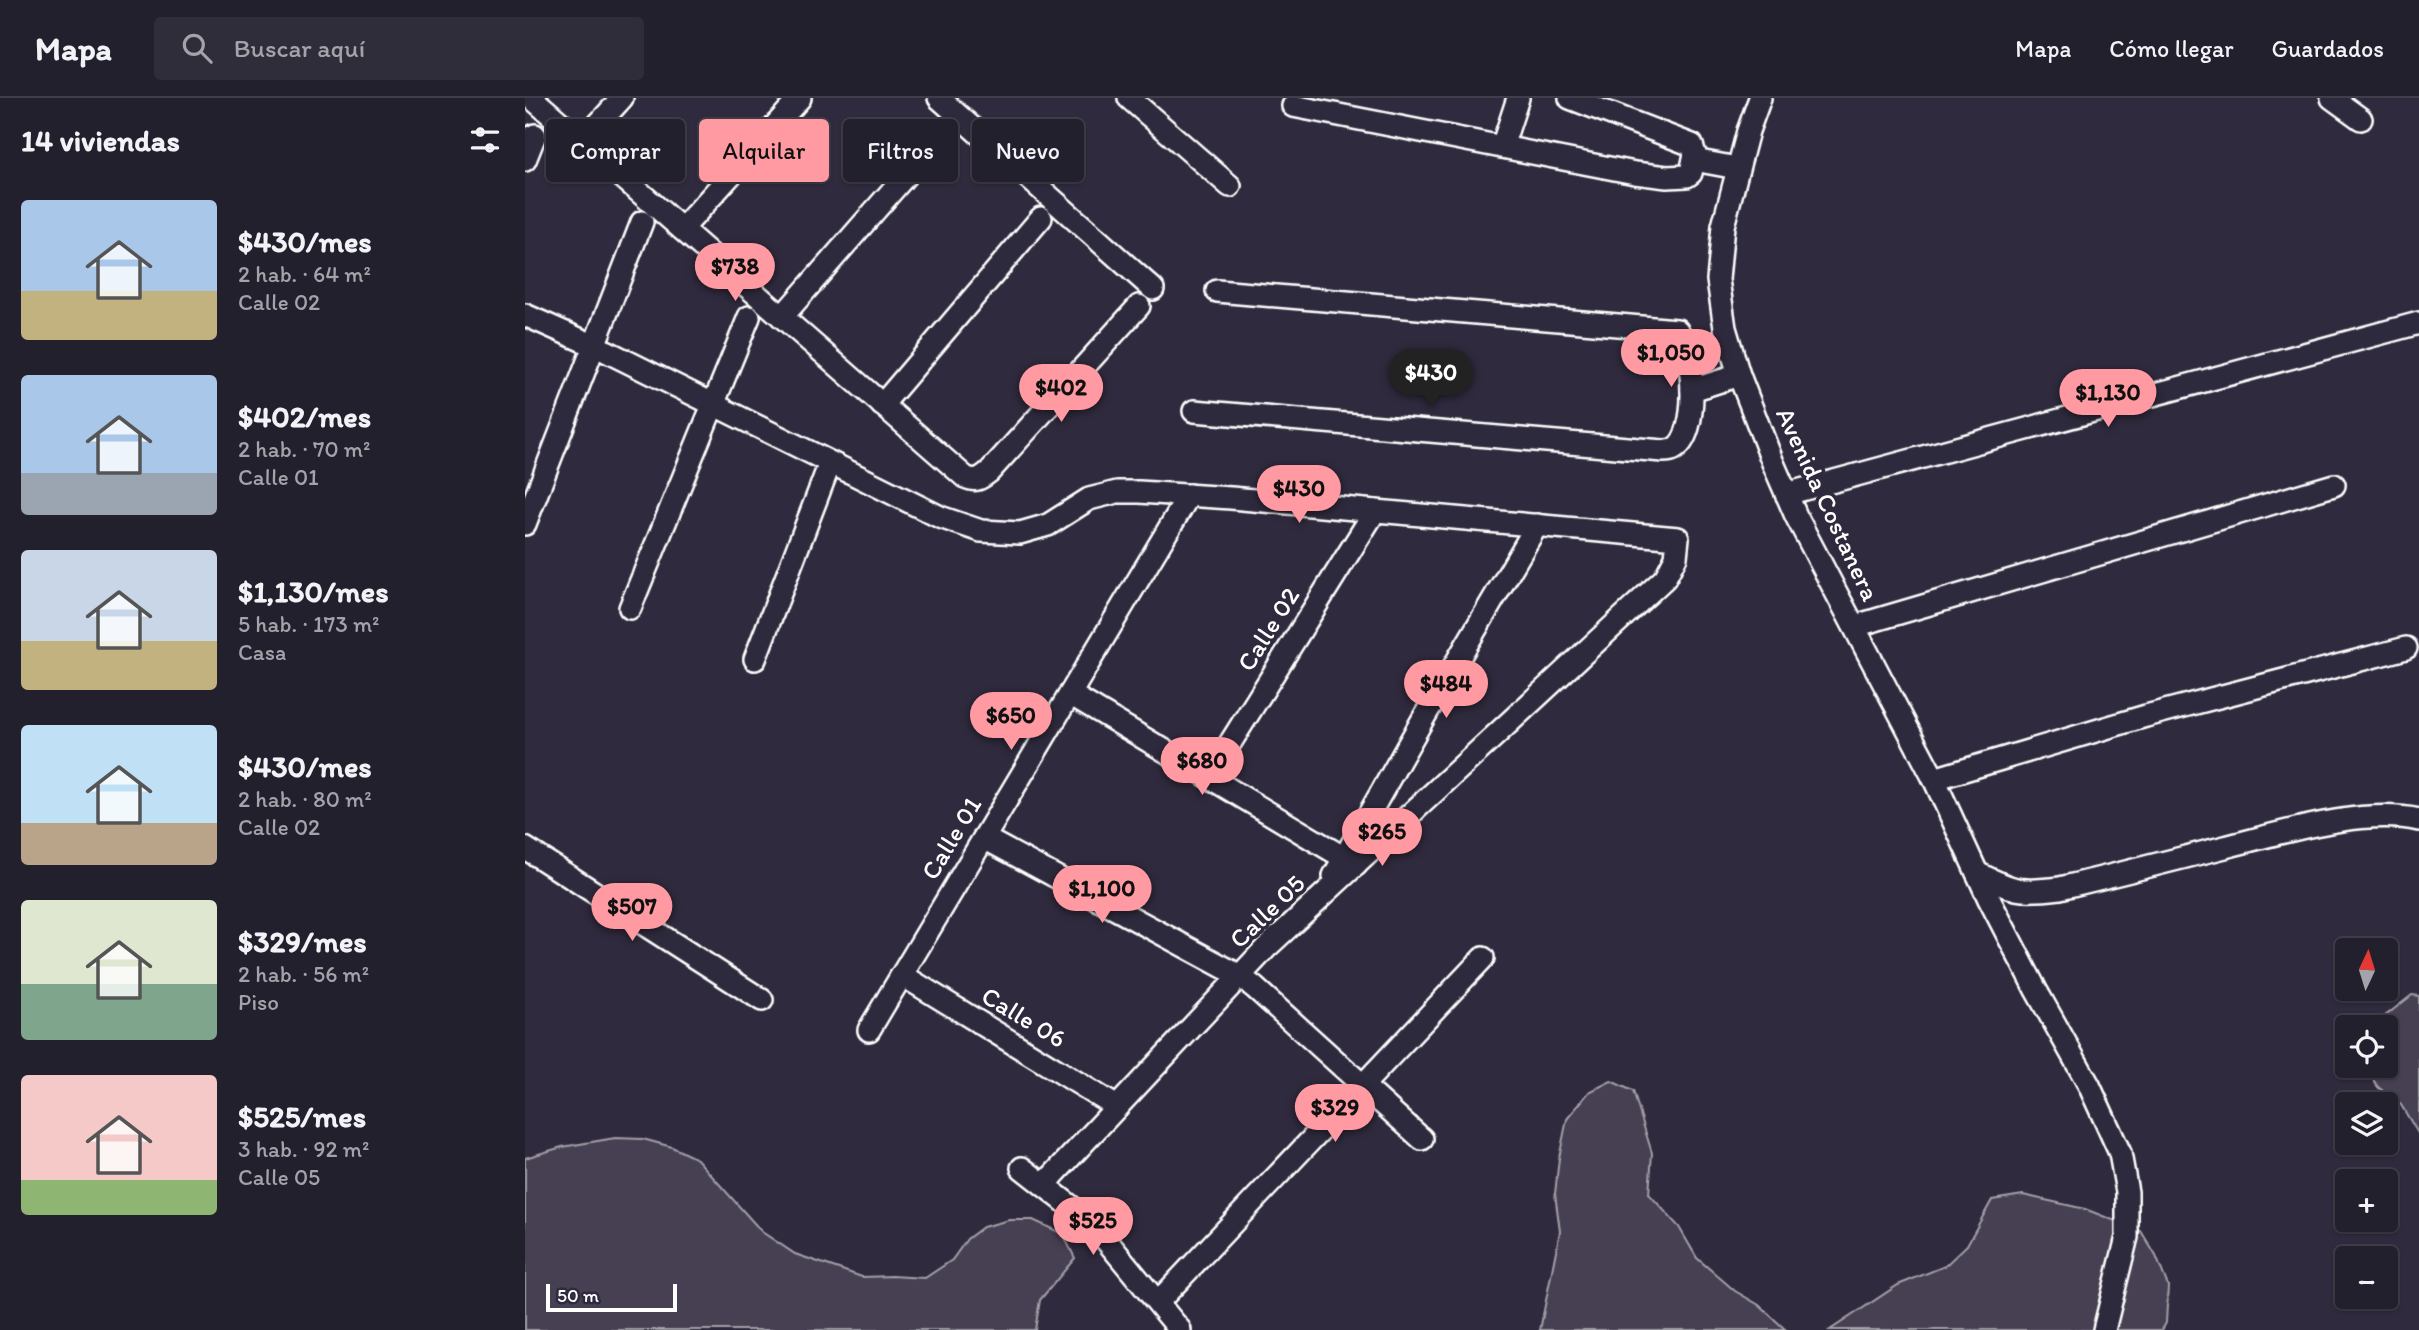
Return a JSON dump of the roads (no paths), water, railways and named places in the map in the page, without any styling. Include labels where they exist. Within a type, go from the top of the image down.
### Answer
[{"type":"street","points":[[532,98],[556,119]]},
{"type":"street","points":[[603,119],[622,98]]},
{"type":"street","points":[[682,229],[800,98]]},
{"type":"street","points":[[939,98],[1153,289]]},
{"type":"street","points":[[1129,98],[1230,186]]},
{"type":"street","points":[[1502,147],[1518,98]]},
{"type":"street","points":[[1293,106],[1667,177],[1687,176],[1691,173],[1695,149],[1692,145],[1570,98]]},
{"type":"street","name":"Avenida Costanera","points":[[1760,98],[1737,168],[1723,226],[1718,281],[1725,328],[1739,375],[1786,494],[1934,779],[1977,873],[2036,990],[2094,1096],[2120,1153],[2127,1192],[2127,1237],[2104,1330]]},
{"type":"street","points":[[2332,98],[2361,119]]},
{"type":"street","points":[[525,160],[535,135]]},
{"type":"street","points":[[1694,160],[1737,168]]},
{"type":"street","points":[[628,182],[965,477],[972,480],[980,479],[989,472],[1139,306]]},
{"type":"street","points":[[782,317],[900,182]]},
{"type":"street","points":[[882,405],[1041,218]]},
{"type":"street","points":[[525,524],[642,222]]},
{"type":"street","points":[[1194,411],[1663,451],[1674,449],[1681,442],[1688,423],[1692,390],[1689,355],[1683,337],[1677,330],[1217,290]]},
{"type":"street","points":[[525,316],[594,346],[940,517],[981,531],[1029,531],[1048,525],[1089,499],[1104,494],[1139,492],[1537,525],[1429,708],[1350,861],[1070,694]]},
{"type":"street","points":[[630,608],[749,317]]},
{"type":"street","points":[[1786,494],[2419,323]]},
{"type":"street","points":[[1692,390],[1739,375]]},
{"type":"street","points":[[755,659],[831,463]]},
{"type":"street","points":[[1855,626],[2335,485]]},
{"type":"street","name":"Calle 01","points":[[869,1030],[1189,495]]},
{"type":"street","name":"Calle 02","points":[[1209,777],[1375,511]]},
{"type":"street","name":"Calle 05","points":[[1044,1185],[1266,948],[1322,896],[1350,861],[1665,578],[1676,557],[1678,538],[1537,525]]},
{"type":"street","points":[[1934,779],[2146,716],[2406,648]]},
{"type":"street","points":[[1977,873],[2013,890],[2033,892],[2071,886],[2285,832],[2327,824],[2379,817],[2419,820]]},
{"type":"street","points":[[984,838],[1240,976],[1422,1139]]},
{"type":"street","points":[[525,848],[762,1000]]},
{"type":"street","points":[[1158,1302],[1483,958]]},
{"type":"street","name":"Calle 06","points":[[902,975],[1117,1107]]},
{"type":"street","points":[[1022,1168],[1073,1208],[1106,1240],[1180,1330]]}]
